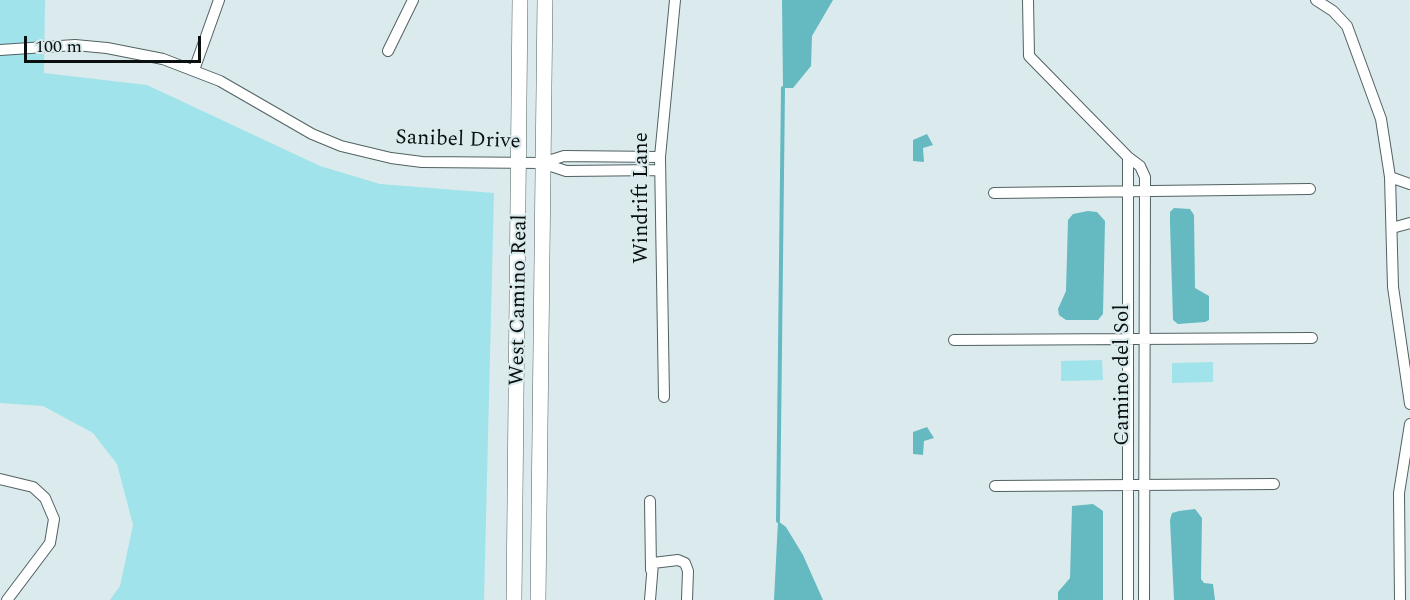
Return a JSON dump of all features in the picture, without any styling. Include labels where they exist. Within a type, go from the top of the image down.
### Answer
[{"type":"street","points":[[194,70],[219,0]]},
{"type":"street","points":[[388,51],[413,0]]},
{"type":"street","name":"West Camino Real","points":[[514,600],[520,0]]},
{"type":"street","name":"West Camino Real","points":[[538,600],[545,0]]},
{"type":"street","name":"Windrift Lane","points":[[664,397],[660,157],[675,0]]},
{"type":"street","name":"Camino del Sol","points":[[1028,0],[1029,56],[1128,157],[1140,166],[1145,177],[1144,600]]},
{"type":"street","points":[[1316,0],[1333,10],[1347,26],[1381,119],[1390,177],[1393,287],[1410,404]]},
{"type":"street","name":"Sanibel Drive","points":[[0,50],[42,45],[107,48],[155,57],[194,70],[249,95],[312,134],[371,155],[422,162],[519,163],[542,163],[564,156],[660,157]]},
{"type":"street","name":"Camino del Sol","points":[[1128,157],[1128,600]]},
{"type":"street","name":"Sanibel Drive","points":[[542,163],[566,171],[660,170]]},
{"type":"street","points":[[1390,177],[1410,184]]},
{"type":"street","points":[[994,193],[1310,189]]},
{"type":"street","points":[[1392,228],[1410,223]]},
{"type":"street","points":[[954,340],[1312,338]]},
{"type":"street","points":[[1401,600],[1399,493],[1410,424]]},
{"type":"street","points":[[0,479],[33,487],[45,498],[54,519],[50,543],[7,600]]},
{"type":"street","points":[[995,486],[1274,484]]},
{"type":"street","points":[[650,501],[650,600]]},
{"type":"street","points":[[651,571],[653,563],[661,560],[678,560],[685,563],[688,571],[687,600]]},
{"type":"shaded area","points":[[0,0],[45,0],[44,73],[147,85],[320,166],[380,184],[494,193],[484,600],[110,600],[120,586],[133,525],[117,464],[93,433],[43,406],[0,403]]},
{"type":"shaded area","points":[[782,0],[833,0],[812,36],[811,66],[793,88],[783,88]]},
{"type":"shaded area","points":[[927,134],[933,145],[923,148],[924,162],[913,161],[913,140]]},
{"type":"shaded area","points":[[1174,208],[1190,209],[1194,215],[1195,288],[1209,296],[1209,320],[1205,322],[1178,324],[1173,320],[1170,212]]},
{"type":"shaded area","points":[[1097,212],[1105,221],[1103,314],[1098,320],[1066,320],[1059,315],[1058,309],[1066,291],[1068,220],[1073,214]]},
{"type":"shaded area","points":[[1102,360],[1103,380],[1061,381],[1061,361]]},
{"type":"shaded area","points":[[1213,362],[1213,382],[1172,383],[1172,363]]},
{"type":"shaded area","points":[[927,427],[934,438],[924,441],[923,455],[913,454],[913,432]]},
{"type":"shaded area","points":[[1093,504],[1103,511],[1103,600],[1058,600],[1058,592],[1070,578],[1072,506]]},
{"type":"shaded area","points":[[1195,509],[1202,518],[1201,579],[1204,583],[1213,584],[1215,600],[1174,600],[1170,520],[1172,513]]},
{"type":"shaded area","points":[[778,521],[786,527],[803,555],[823,600],[774,600]]},
{"type":"waterway","points":[[778,521],[783,88]]}]
